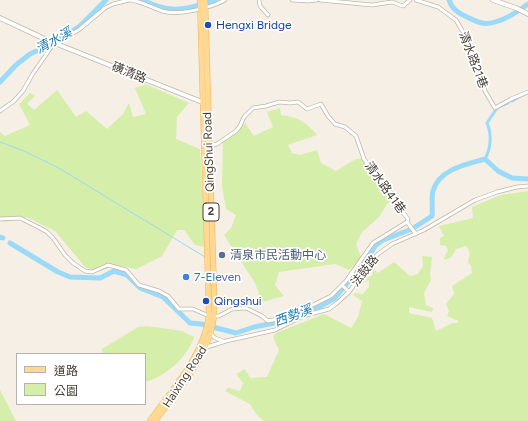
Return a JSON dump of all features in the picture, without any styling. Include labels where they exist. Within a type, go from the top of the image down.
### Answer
[{"type":"main road","name":"QingShui Road","points":[[202,4],[211,319]]},
{"type":"main road","name":"2","points":[[209,331],[211,319]]},
{"type":"main road","name":"Haixing Road","points":[[155,421],[197,363],[209,331]]},
{"type":"main road","name":"Haixing Road","points":[[150,421],[203,346]]},
{"type":"street","points":[[0,112],[14,101],[23,91],[35,70],[52,46],[80,29],[104,8],[130,0],[165,12],[181,12],[202,4],[225,0]]},
{"type":"street","points":[[258,0],[260,6],[268,15]]},
{"type":"street","points":[[292,0],[318,0],[372,5],[392,2],[402,6],[410,0]]},
{"type":"street","name":"清水路21巷","points":[[416,0],[438,7],[456,20],[485,91],[495,108],[528,92]]},
{"type":"street","points":[[493,0],[526,13]]},
{"type":"street","name":"磺清路","points":[[0,18],[56,44],[205,102]]},
{"type":"street","name":"清水路41巷","points":[[207,145],[217,144],[236,131],[244,117],[253,108],[279,102],[298,102],[307,109],[321,104],[335,124],[345,127],[356,136],[364,159],[392,194],[398,206],[408,219],[407,222],[416,234]]},
{"type":"street","name":"法鼓路","points":[[203,346],[275,330],[303,316],[328,309],[349,292],[367,266],[378,254],[392,244],[424,230],[475,200],[497,192],[528,186]]},
{"type":"street","points":[[0,219],[20,218],[47,232],[65,255],[73,263],[85,271],[92,272],[108,265],[126,270],[140,285],[168,296],[179,309],[193,309],[211,319],[232,309],[246,308],[262,316],[268,322],[282,318],[298,308],[311,306],[331,296],[342,285],[373,243],[407,222]]},
{"type":"street","points":[[342,285],[349,292]]},
{"type":"street","points":[[287,315],[292,321]]},
{"type":"street","points":[[209,331],[220,341],[226,341]]},
{"type":"green space","points":[[143,83],[189,103],[177,117],[176,139],[200,149],[205,247],[195,245],[184,230],[177,230],[162,256],[136,269],[116,265],[101,271],[86,268],[55,231],[27,217],[5,222],[0,220],[0,132],[5,136],[30,125],[19,104],[30,93],[35,96],[27,104],[34,110],[57,90],[76,117],[86,111],[107,129],[123,114],[129,103],[133,117],[146,114],[135,88],[144,85]]},
{"type":"green space","points":[[280,108],[281,115],[292,117],[301,121],[317,135],[288,145],[292,153],[300,155],[317,150],[321,163],[336,171],[354,160],[362,158],[381,185],[396,198],[387,204],[379,217],[362,232],[356,244],[362,260],[349,270],[335,264],[279,272],[275,285],[284,296],[262,302],[255,283],[224,235],[231,228],[236,215],[226,209],[222,185],[223,142],[236,133],[245,123],[254,136],[273,127],[267,112]]},
{"type":"green space","points":[[528,191],[528,421],[264,421],[257,415],[250,404],[225,391],[228,388],[240,391],[243,383],[236,374],[245,369],[250,378],[267,377],[279,350],[273,337],[276,333],[324,314],[351,328],[358,317],[362,301],[353,295],[355,293],[363,294],[369,287],[369,280],[357,286],[359,281],[372,276],[373,273],[369,268],[372,267],[378,273],[394,262],[410,276],[418,274],[423,266],[422,256],[432,257],[430,274],[431,280],[424,293],[426,305],[433,308],[432,312],[409,307],[409,313],[432,318],[436,331],[453,323],[457,323],[459,321],[447,316],[449,311],[446,304],[454,294],[452,286],[472,273],[471,266],[468,262],[470,253],[466,246],[456,249],[452,256],[444,260],[448,250],[446,246],[440,245],[440,238],[444,236],[439,226],[473,218],[472,207],[501,195]]},
{"type":"green space","points":[[147,326],[182,331],[194,337],[191,345],[175,365],[168,371],[146,382],[146,353],[103,353],[102,349],[138,327]]},
{"type":"green space","points":[[0,390],[16,421],[0,421]]},
{"type":"waterway","name":"清水溪","points":[[0,82],[16,65],[30,54],[50,45],[80,26],[106,0]]},
{"type":"waterway","name":"清水溪","points":[[143,0],[162,8],[171,9],[188,8],[216,0]]},
{"type":"waterway","name":"清水溪","points":[[449,0],[454,8],[461,14],[482,23],[494,23],[500,21],[528,4]]},
{"type":"waterway","points":[[512,101],[519,97]]},
{"type":"waterway","points":[[485,159],[489,150],[490,141],[490,132],[487,123],[497,108],[508,103]]},
{"type":"waterway","points":[[0,142],[24,151],[57,167],[205,257]]},
{"type":"waterway","name":"西勢溪","points":[[10,243],[58,272],[70,277],[100,278],[114,271],[127,275],[140,288],[163,297],[190,323],[201,324],[236,333],[254,327],[280,322],[293,313],[319,307],[335,298],[367,259],[376,245],[383,240],[412,229],[432,216],[432,194],[436,184],[441,177],[454,169],[485,159],[498,171],[512,178],[528,179]]},
{"type":"place","name":"Hengxi Bridge","points":[[208,25]]},
{"type":"place","name":"清泉市民活動中心","points":[[222,255]]},
{"type":"place","name":"7-Eleven","points":[[186,277]]},
{"type":"place","name":"Qingshui","points":[[206,301]]}]
